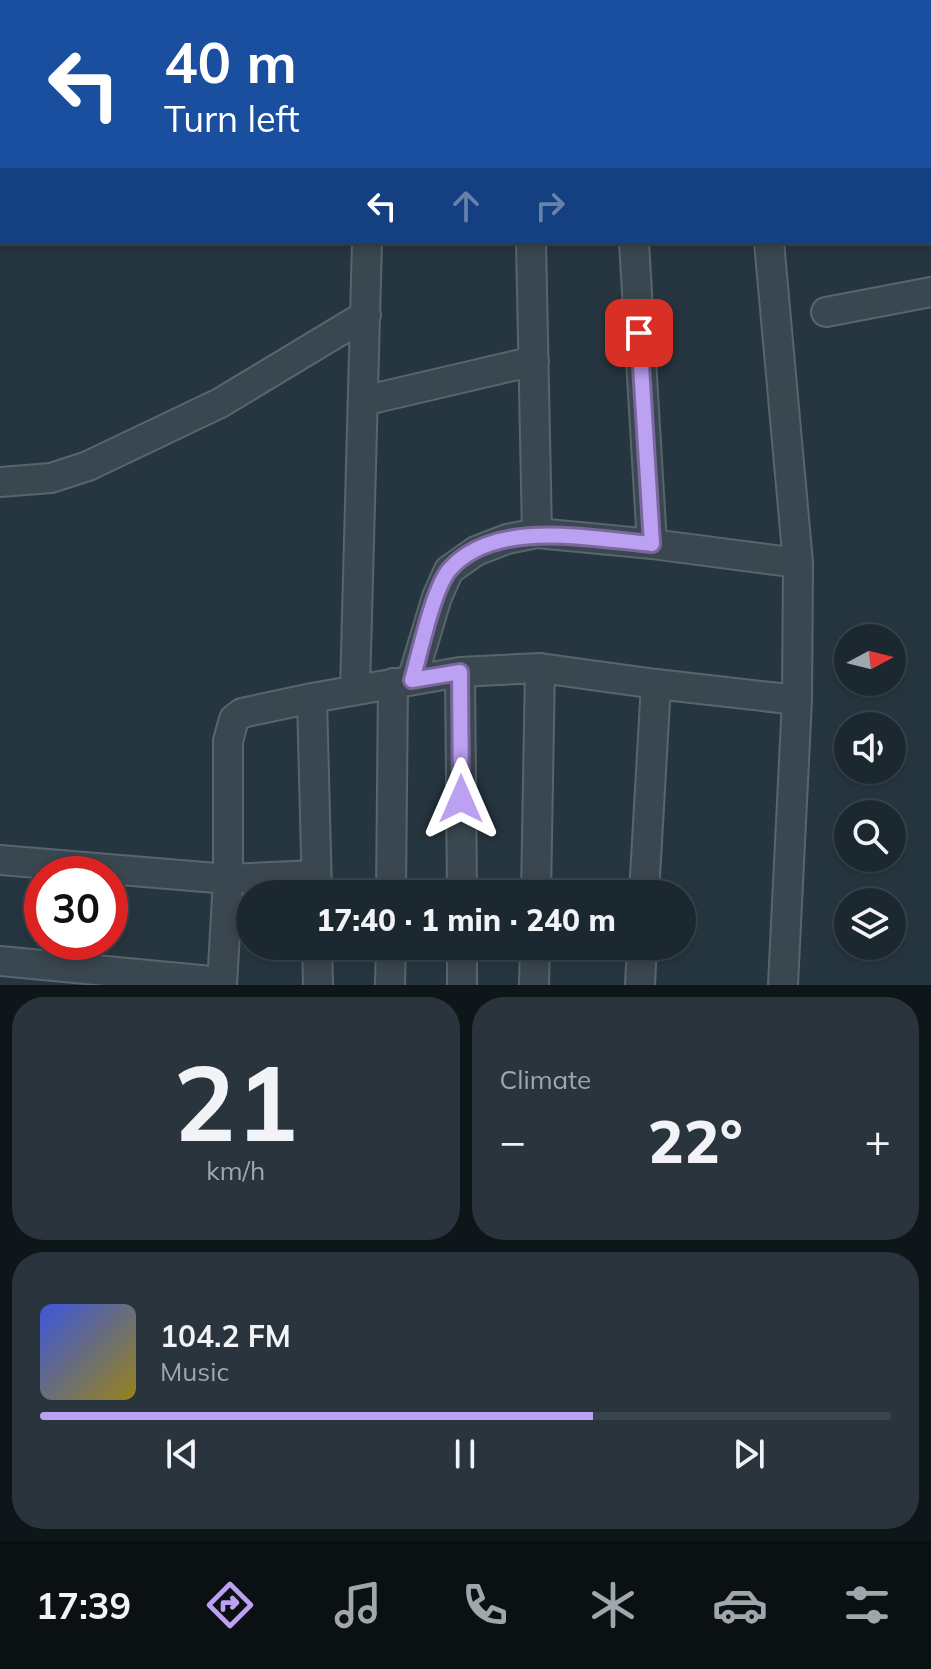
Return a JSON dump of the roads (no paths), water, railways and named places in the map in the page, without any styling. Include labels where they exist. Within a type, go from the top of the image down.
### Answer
[{"type":"street","points":[[355,690],[367,244]]},
{"type":"street","points":[[531,244],[537,533]]},
{"type":"street","points":[[634,244],[652,544]]},
{"type":"street","points":[[769,244],[798,563],[797,700],[783,985]]},
{"type":"street","points":[[826,312],[931,292]]},
{"type":"street","points":[[0,482],[51,478],[88,466],[220,403],[366,315]]},
{"type":"street","points":[[363,401],[534,361]]},
{"type":"street","points":[[392,880],[402,682],[449,570],[476,551],[507,539],[537,533],[798,563]]},
{"type":"street","points":[[0,961],[222,984],[228,879],[230,728],[234,719],[242,713],[460,672],[540,668],[797,700]]},
{"type":"street","points":[[536,880],[540,668]]},
{"type":"street","points":[[460,672],[462,880]]},
{"type":"street","points":[[645,880],[656,684]]},
{"type":"street","points":[[312,698],[316,880]]},
{"type":"street","points":[[0,860],[246,880]]},
{"type":"street","points":[[317,960],[318,985]]},
{"type":"street","points":[[390,985],[391,960]]},
{"type":"street","points":[[462,960],[462,985]]},
{"type":"street","points":[[534,985],[535,960]]},
{"type":"street","points":[[640,985],[641,960]]}]
